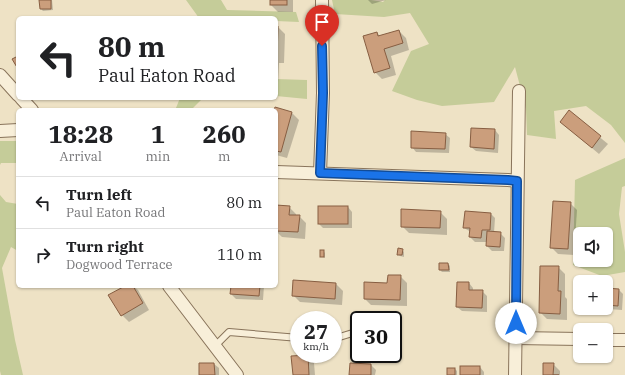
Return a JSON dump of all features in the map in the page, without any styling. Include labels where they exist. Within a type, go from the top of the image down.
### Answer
[{"type":"street","points":[[320,173],[323,93],[322,0]]},
{"type":"street","points":[[0,75],[16,93]]},
{"type":"street","points":[[515,375],[519,91]]},
{"type":"street","points":[[23,100],[30,108]]},
{"type":"street","points":[[0,130],[16,130]]},
{"type":"street","points":[[278,172],[517,181]]},
{"type":"street","points":[[171,288],[237,375]]},
{"type":"street","points":[[516,338],[573,339]]},
{"type":"street","points":[[613,340],[625,340]]},
{"type":"lane","points":[[215,346],[229,332],[290,337]]},
{"type":"green space","points":[[186,0],[221,0],[227,10],[296,12],[299,22],[278,21],[278,16],[198,16]]},
{"type":"green space","points":[[332,0],[371,0],[383,2],[385,0],[625,0],[625,143],[611,125],[586,106],[554,111],[556,139],[527,135],[526,109],[515,67],[494,102],[442,106],[417,100],[392,91],[411,51],[429,44],[410,13],[384,17],[335,14]]},
{"type":"green space","points":[[278,79],[307,80],[307,99],[278,96]]},
{"type":"green space","points":[[179,100],[201,100],[193,108],[176,108]]},
{"type":"green space","points":[[0,141],[16,141],[16,163],[1,163],[0,165]]},
{"type":"green space","points":[[625,158],[625,186],[622,187],[619,214],[625,252],[625,272],[599,275],[578,267],[613,267],[613,227],[574,227],[575,180]]},
{"type":"green space","points":[[0,195],[6,202],[16,204],[16,250],[11,247],[2,268],[23,375],[1,375]]},
{"type":"building","points":[[39,0],[51,0],[51,9],[40,9]]},
{"type":"building","points":[[270,0],[287,0],[287,5],[270,5]]},
{"type":"building","points":[[399,30],[403,43],[384,49],[390,68],[374,73],[363,36],[377,32],[378,36]]},
{"type":"building","points":[[16,57],[16,66],[12,59]]},
{"type":"building","points":[[275,107],[292,112],[281,152],[278,151],[278,108]]},
{"type":"building","points":[[569,110],[601,136],[592,148],[560,122]]},
{"type":"building","points":[[471,128],[495,129],[494,149],[470,147]]},
{"type":"building","points":[[411,131],[446,133],[445,149],[411,148]]},
{"type":"building","points":[[553,201],[571,202],[568,249],[550,248]]},
{"type":"building","points":[[278,205],[290,206],[289,215],[300,215],[298,232],[278,231]]},
{"type":"building","points":[[318,206],[348,206],[348,224],[318,224]]},
{"type":"building","points":[[401,209],[441,211],[440,228],[401,227]]},
{"type":"building","points":[[465,211],[491,213],[490,230],[482,230],[481,238],[469,237],[470,228],[463,228]]},
{"type":"building","points":[[487,231],[501,232],[500,247],[486,246]]},
{"type":"building","points":[[398,248],[403,249],[402,255],[397,255]]},
{"type":"building","points":[[320,250],[324,250],[324,257],[320,257]]},
{"type":"building","points":[[439,263],[448,263],[449,270],[439,270]]},
{"type":"building","points":[[540,266],[559,266],[558,291],[561,291],[560,314],[539,313]]},
{"type":"building","points":[[388,275],[401,275],[400,300],[364,299],[364,282],[387,283]]},
{"type":"building","points":[[293,280],[336,283],[335,299],[292,296]]},
{"type":"building","points":[[457,282],[469,282],[469,290],[483,290],[482,308],[456,307]]},
{"type":"building","points":[[121,288],[134,288],[143,303],[121,316],[108,295]]},
{"type":"building","points":[[231,288],[260,288],[259,296],[230,294]]},
{"type":"building","points":[[613,289],[619,289],[618,306],[613,306]]},
{"type":"building","points":[[199,363],[214,363],[215,375],[199,375]]},
{"type":"building","points":[[292,363],[308,363],[309,375],[293,375]]},
{"type":"building","points":[[350,363],[371,364],[371,375],[349,375]]},
{"type":"building","points":[[543,363],[554,363],[553,375],[543,375]]},
{"type":"building","points":[[460,366],[480,366],[480,375],[460,375]]},
{"type":"building","points":[[447,368],[455,368],[455,375],[447,375]]},
{"type":"route","points":[[322,46],[323,93],[320,173],[517,181],[516,323]]}]
